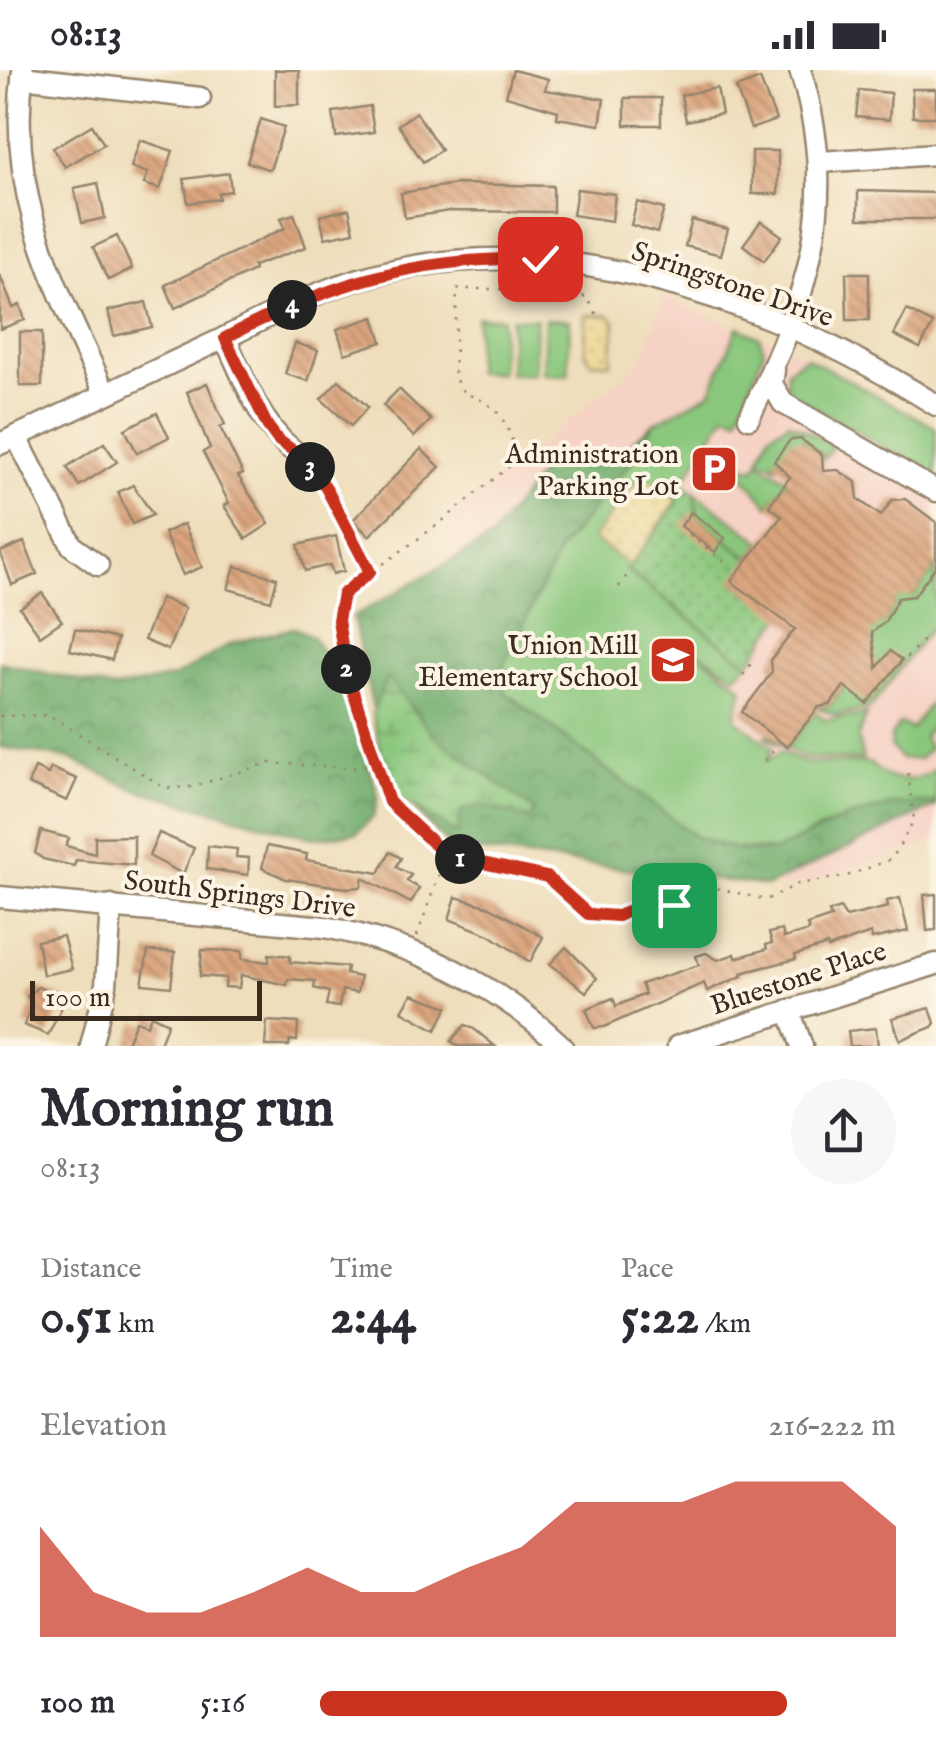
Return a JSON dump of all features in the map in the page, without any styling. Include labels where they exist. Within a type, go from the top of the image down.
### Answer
[{"type":"street","points":[[800,70],[820,162],[816,236],[772,384],[783,403],[864,446],[936,491]]},
{"type":"street","points":[[104,393],[46,264],[27,209],[18,140],[23,74],[200,98]]},
{"type":"street","points":[[820,162],[936,154]]},
{"type":"street","name":"Springstone Drive","points":[[8,440],[338,286],[402,267],[490,258],[540,259],[631,274],[788,328],[879,369],[936,405]]},
{"type":"street","points":[[225,338],[267,425],[278,440],[304,458]]},
{"type":"street","points":[[749,418],[776,364]]},
{"type":"street","points":[[8,440],[72,546],[98,565]]},
{"type":"street","name":"South Springs Drive","points":[[0,896],[325,927],[412,950],[490,988],[562,1046]]},
{"type":"street","points":[[90,1046],[104,998],[111,906]]},
{"type":"street","name":"Bluestone Place","points":[[678,1046],[936,964]]},
{"type":"street","points":[[790,1010],[802,1046]]},
{"type":"path","points":[[596,315],[587,296],[518,289],[456,289],[454,377],[464,393],[490,402],[503,420],[517,460],[440,524],[343,594],[338,620],[346,670],[389,802],[446,855],[547,877],[588,914],[618,916],[634,908],[674,905],[705,885],[766,900],[798,884],[847,876],[892,859],[914,820],[908,772]]},
{"type":"path","points":[[518,289],[518,304]]},
{"type":"path","points":[[304,458],[325,486],[370,572]]},
{"type":"path","points":[[689,535],[729,565]]},
{"type":"path","points":[[619,587],[629,572]]},
{"type":"path","points":[[899,665],[926,637]]},
{"type":"path","points":[[742,675],[752,664]]},
{"type":"path","points":[[879,690],[887,688]]},
{"type":"path","points":[[0,716],[49,715],[165,788],[191,787],[269,763],[352,768],[376,764]]},
{"type":"path","points":[[765,761],[776,748]]},
{"type":"path","points":[[412,950],[446,855]]},
{"type":"shaded area","name":"Union Mill Elementary School","points":[[663,297],[822,362],[936,427],[936,841],[789,889],[371,746],[447,573],[453,515],[642,361]]},
{"type":"green space","points":[[477,317],[502,318],[500,373],[475,372]]},
{"type":"green space","points":[[511,318],[536,319],[534,374],[509,373]]},
{"type":"green space","points":[[545,319],[570,320],[568,375],[543,374]]},
{"type":"green space","points":[[738,327],[759,337],[764,350],[738,418],[726,414],[674,496],[678,500],[627,571],[748,664],[735,676],[685,643],[743,688],[735,719],[773,748],[766,762],[780,752],[805,763],[870,763],[885,775],[902,780],[936,768],[936,802],[830,824],[775,851],[725,848],[696,837],[504,692],[503,666],[560,549],[640,451],[653,424],[710,393]]},
{"type":"green space","points":[[806,357],[936,428],[936,477],[792,394],[786,385],[787,370]]},
{"type":"green space","points":[[789,422],[830,443],[832,448],[822,460],[821,454],[802,439],[774,461],[776,466],[759,459],[770,434]]},
{"type":"green space","points":[[653,424],[640,451],[560,549],[503,666],[505,692],[696,837],[742,851],[775,851],[848,817],[892,805],[936,802],[936,806],[768,886],[454,848],[410,800],[395,773],[374,713],[353,617],[491,538],[546,465],[614,458]]},
{"type":"green space","points":[[759,462],[788,480],[769,506],[738,470],[739,464],[754,469]]},
{"type":"green space","points":[[683,484],[695,493],[697,517],[749,558],[781,618],[748,664],[627,570],[678,501],[674,497]]},
{"type":"green space","points":[[695,493],[762,542],[749,558],[697,517]]},
{"type":"green space","points":[[936,566],[936,621],[870,708],[836,715],[818,708],[830,705],[874,649],[869,634],[879,622],[885,622],[899,595],[914,596]]},
{"type":"green space","points":[[294,628],[312,636],[347,692],[378,795],[374,816],[356,833],[313,838],[134,789],[71,759],[0,747],[0,662],[114,689],[175,677],[232,643]]},
{"type":"green space","points":[[387,678],[435,737],[534,810],[530,819],[483,805],[461,811],[458,834],[400,798],[384,763],[372,713]]},
{"type":"green space","points":[[936,696],[936,720],[923,737],[930,748],[919,759],[901,759],[891,747],[891,736],[900,723],[911,729]]},
{"type":"green space","points":[[815,712],[825,720],[866,714],[858,737],[863,760],[804,758],[766,737],[768,734],[787,747]]},
{"type":"sand","points":[[586,315],[609,315],[615,322],[611,363],[591,362],[585,351]]},
{"type":"sand","points":[[652,480],[678,500],[630,566],[593,539],[634,483]]},
{"type":"building","points":[[275,70],[299,70],[299,105],[275,106]]},
{"type":"building","points":[[513,70],[548,79],[545,90],[604,99],[600,125],[557,118],[558,111],[506,96]]},
{"type":"building","points":[[760,79],[776,120],[751,129],[736,88]]},
{"type":"building","points":[[717,88],[722,114],[686,121],[681,95]]},
{"type":"building","points":[[912,89],[936,89],[936,117],[913,117]]},
{"type":"building","points":[[859,90],[891,93],[889,120],[856,117]]},
{"type":"building","points":[[625,98],[661,98],[661,125],[625,125]]},
{"type":"building","points":[[370,106],[374,132],[336,137],[333,112]]},
{"type":"building","points":[[416,112],[441,150],[423,162],[398,125]]},
{"type":"building","points":[[261,119],[284,127],[270,170],[247,162]]},
{"type":"building","points":[[92,125],[104,144],[65,167],[53,148]]},
{"type":"building","points":[[140,140],[173,151],[160,189],[144,184],[148,173],[131,167]]},
{"type":"building","points":[[752,151],[778,151],[778,194],[752,194]]},
{"type":"building","points":[[229,173],[231,191],[218,193],[219,199],[188,203],[184,179]]},
{"type":"building","points":[[98,183],[105,218],[82,223],[74,188]]},
{"type":"building","points":[[456,184],[553,186],[553,212],[449,211],[405,218],[401,193]]},
{"type":"building","points":[[577,189],[615,194],[612,221],[573,215]]},
{"type":"building","points":[[858,191],[936,193],[936,219],[858,219]]},
{"type":"building","points":[[637,202],[664,209],[657,233],[631,225]]},
{"type":"building","points":[[349,209],[354,232],[325,238],[320,216]]},
{"type":"building","points":[[294,214],[306,247],[253,266],[254,270],[175,308],[165,285],[285,228],[281,218]]},
{"type":"building","points":[[692,220],[728,229],[721,255],[685,246]]},
{"type":"building","points":[[761,221],[782,236],[764,261],[743,245]]},
{"type":"building","points":[[117,236],[132,269],[108,280],[93,247]]},
{"type":"building","points":[[846,273],[869,273],[869,320],[847,320]]},
{"type":"building","points":[[0,275],[13,308],[20,305],[25,320],[0,329]]},
{"type":"building","points":[[146,302],[152,327],[114,336],[108,311]]},
{"type":"building","points":[[907,310],[933,324],[920,348],[894,335]]},
{"type":"building","points":[[374,317],[382,342],[345,354],[337,329]]},
{"type":"building","points":[[20,332],[42,332],[42,386],[20,386]]},
{"type":"building","points":[[295,343],[318,350],[308,381],[285,374]]},
{"type":"building","points":[[339,380],[368,407],[351,426],[321,399]]},
{"type":"building","points":[[207,383],[225,425],[220,427],[243,474],[238,476],[269,524],[246,539],[224,506],[229,503],[203,452],[210,448],[187,392]]},
{"type":"building","points":[[399,389],[431,420],[414,437],[383,405]]},
{"type":"building","points":[[157,413],[169,437],[137,453],[125,429]]},
{"type":"building","points":[[801,439],[822,455],[823,471],[838,470],[856,482],[858,499],[881,516],[892,500],[905,499],[936,522],[936,566],[914,596],[898,598],[885,622],[872,632],[877,668],[890,651],[902,660],[867,704],[844,686],[830,705],[819,707],[787,747],[742,712],[772,672],[771,660],[795,629],[731,581],[782,516],[769,506],[790,477],[774,461],[790,440]]},
{"type":"building","points":[[104,443],[117,462],[79,486],[67,467]]},
{"type":"building","points":[[421,449],[440,467],[369,536],[353,520]]},
{"type":"building","points":[[133,485],[153,515],[132,524],[118,492]]},
{"type":"building","points":[[691,512],[725,538],[715,552],[681,526]]},
{"type":"building","points":[[184,524],[202,567],[183,575],[164,533]]},
{"type":"building","points":[[336,536],[344,571],[333,574],[330,565],[305,571],[298,545]]},
{"type":"building","points":[[24,542],[37,574],[12,585],[0,552]]},
{"type":"building","points":[[235,566],[277,578],[271,601],[228,589]]},
{"type":"building","points":[[42,593],[62,621],[40,636],[20,608]]},
{"type":"building","points":[[161,598],[185,608],[168,650],[144,640]]},
{"type":"building","points":[[75,629],[117,639],[112,660],[70,650]]},
{"type":"building","points":[[35,768],[48,774],[51,768],[77,779],[67,801],[28,784]]},
{"type":"building","points":[[41,831],[69,838],[66,846],[95,854],[95,837],[134,836],[134,865],[76,860],[74,866],[43,859],[35,853]]},
{"type":"building","points":[[159,833],[194,848],[183,874],[149,856]]},
{"type":"building","points":[[208,846],[237,849],[236,857],[249,858],[248,875],[207,869]]},
{"type":"building","points":[[267,846],[307,854],[306,860],[379,873],[390,852],[401,858],[396,867],[411,875],[407,881],[419,888],[411,903],[363,878],[361,887],[346,888],[286,879],[262,868]]},
{"type":"building","points":[[936,894],[936,930],[927,931],[924,895]]},
{"type":"building","points":[[456,897],[490,907],[543,937],[530,962],[490,935],[449,919]]},
{"type":"building","points":[[900,898],[908,931],[872,939],[871,933],[828,948],[827,945],[795,955],[796,959],[741,973],[742,976],[707,991],[704,983],[604,1027],[594,1028],[586,1009],[613,998],[616,1006],[645,994],[641,984],[699,965],[696,956],[706,953],[718,960],[735,954],[736,958],[767,949],[766,945],[772,943],[769,933],[782,930],[784,938],[809,931],[807,925],[831,917],[829,912],[840,908],[846,917],[888,907],[887,901]]},
{"type":"building","points":[[63,936],[72,969],[43,975],[37,941]]},
{"type":"building","points":[[566,947],[597,978],[586,992],[550,964]]},
{"type":"building","points":[[202,950],[242,951],[242,959],[269,962],[269,954],[290,956],[290,962],[347,967],[346,974],[360,977],[357,993],[342,990],[339,1007],[326,1005],[329,992],[314,988],[315,981],[288,979],[287,985],[241,975],[239,988],[225,987],[226,978],[200,976]]},
{"type":"building","points":[[148,951],[175,952],[171,987],[142,984]]},
{"type":"building","points":[[38,987],[66,999],[48,1035],[24,1025],[32,1005],[27,996]]},
{"type":"building","points":[[412,994],[448,1007],[436,1030],[402,1011]]},
{"type":"building","points":[[930,1008],[935,1023],[932,1027],[900,1040],[892,1018]]},
{"type":"building","points":[[151,1015],[168,1023],[159,1046],[127,1043],[136,1021],[147,1025]]},
{"type":"building","points":[[267,1021],[298,1023],[297,1041],[290,1040],[289,1046],[265,1046]]},
{"type":"building","points":[[465,1025],[495,1046],[458,1046],[451,1041]]},
{"type":"building","points":[[876,1028],[878,1046],[850,1046],[848,1031]]},
{"type":"place","name":"Administration Parking Lot","points":[[714,469]]},
{"type":"place","name":"Union Mill Elementary School","points":[[673,660]]},
{"type":"route","points":[[540,259],[465,259],[402,267],[338,286],[225,338],[267,425],[278,440],[304,458],[325,486],[370,572],[343,594],[338,620],[346,670],[389,802],[446,855],[547,877],[588,914],[618,916],[634,908],[674,905]]}]
